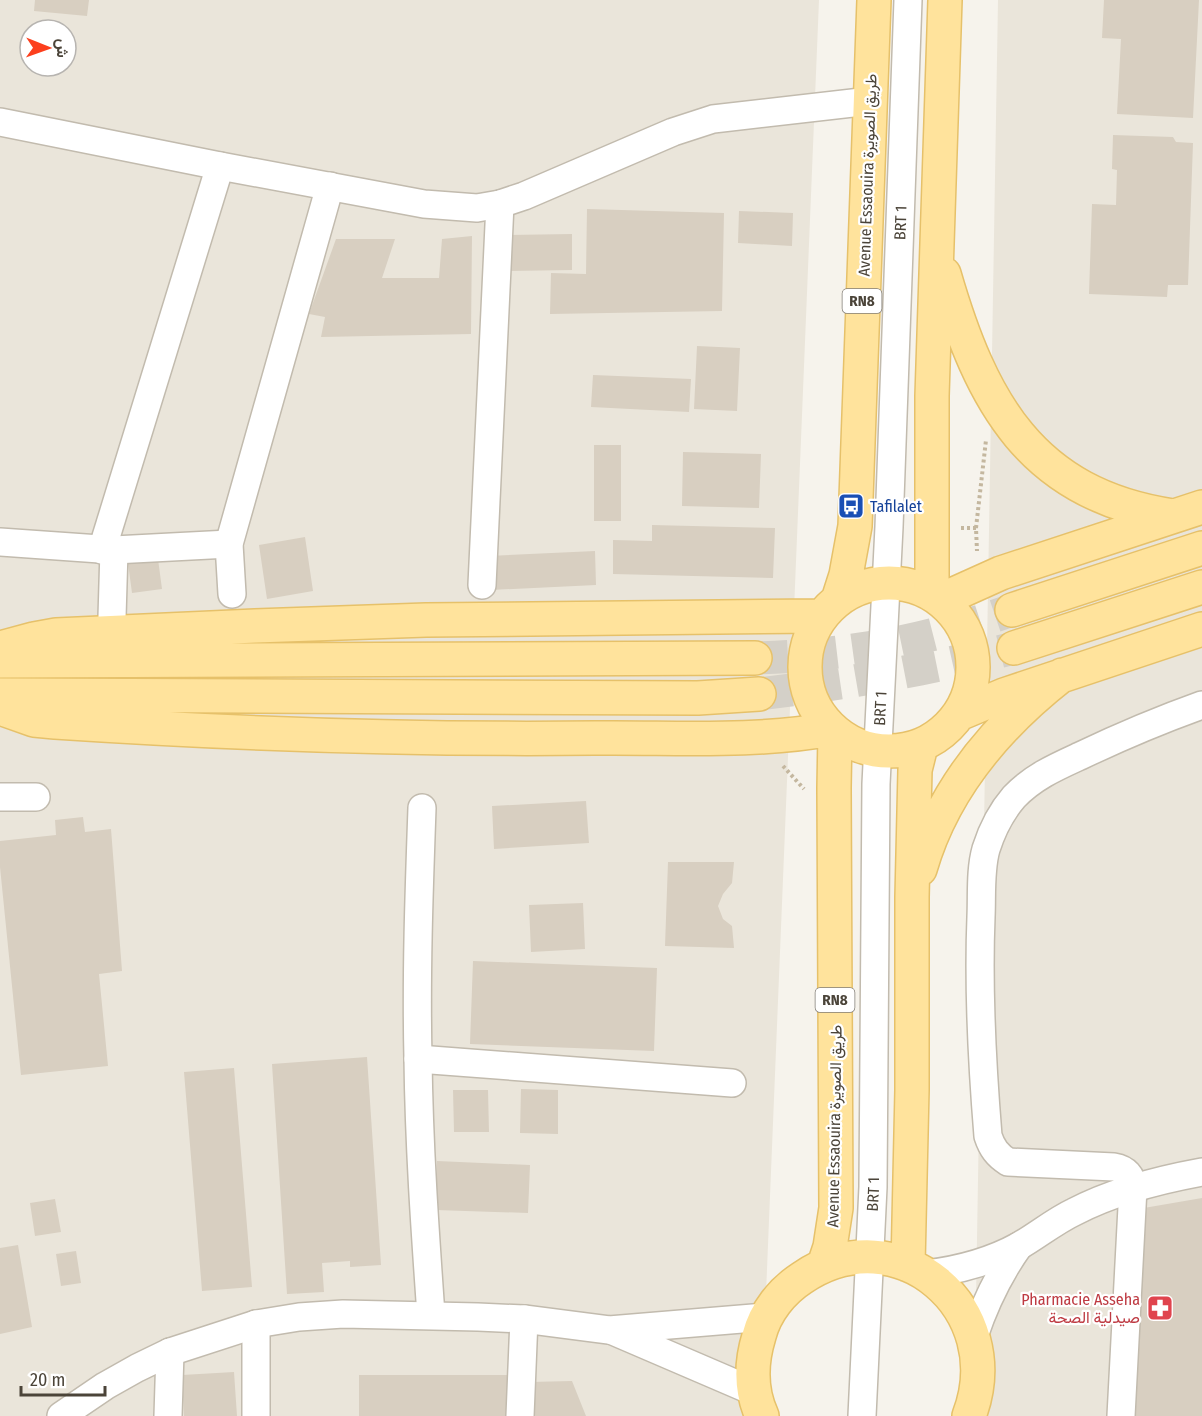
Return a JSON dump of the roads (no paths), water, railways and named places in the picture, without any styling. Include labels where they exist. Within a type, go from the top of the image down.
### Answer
[{"type":"main road","name":"Avenue Essaouira طريق الصويرة","points":[[824,1265],[830,1247],[836,1208],[833,731],[819,715],[811,700],[804,666],[812,632],[829,608],[846,575],[855,526],[874,0]]},
{"type":"main road","points":[[937,597],[932,528],[932,396],[945,0]]},
{"type":"main road","points":[[936,238],[953,308],[966,341],[991,396],[1012,429],[1030,449],[1072,482],[1121,505],[1147,512],[1188,512]]},
{"type":"main road","points":[[937,597],[1001,573],[1188,512]]},
{"type":"main road","points":[[1012,610],[1202,548]]},
{"type":"main road","points":[[0,648],[56,635],[426,620],[829,608],[852,591],[886,582],[918,587],[937,597],[954,613],[964,628],[973,663],[968,699],[959,714],[936,738],[907,751],[878,752],[856,745],[833,731],[778,736],[469,739],[350,737],[55,722],[34,720],[0,708]]},
{"type":"main road","points":[[1014,648],[1202,587]]},
{"type":"main road","points":[[959,714],[1004,695],[1202,629]]},
{"type":"main road","points":[[0,661],[755,658]]},
{"type":"main road","points":[[912,897],[934,833],[948,802],[966,774],[1008,722],[1062,675]]},
{"type":"main road","points":[[0,694],[698,698],[759,694]]},
{"type":"main road","points":[[917,1270],[912,1090],[912,897],[915,770],[921,746]]},
{"type":"main road","points":[[759,1404],[753,1361],[755,1346],[766,1317],[785,1292],[810,1272],[824,1265],[869,1257],[889,1260],[917,1270],[956,1301],[974,1336],[978,1357],[979,1379],[969,1416]]},
{"type":"street","name":"BRT 1","points":[[862,1416],[873,1187],[878,752],[908,0]]},
{"type":"street","points":[[0,122],[330,186],[452,207],[477,208],[500,204],[524,196],[673,132],[713,119],[870,101]]},
{"type":"street","points":[[112,616],[108,550],[220,166]]},
{"type":"street","points":[[232,594],[229,544],[330,186]]},
{"type":"street","points":[[482,585],[500,204]]},
{"type":"street","points":[[0,542],[108,550],[229,544]]},
{"type":"street","points":[[1121,1416],[1133,1188],[1131,1178],[1122,1168],[1017,1164],[1000,1157],[990,1144],[980,1022],[983,869],[986,850],[1002,813],[1029,783],[1047,771],[1115,739],[1202,705]]},
{"type":"street","points":[[0,797],[36,797]]},
{"type":"street","points":[[422,808],[418,934],[418,1059],[431,1315]]},
{"type":"street","points":[[418,1059],[732,1083]]},
{"type":"street","points":[[917,1270],[946,1272],[984,1261],[1020,1245],[1074,1212],[1133,1188],[1202,1172]]},
{"type":"street","points":[[974,1336],[997,1279],[1020,1245]]},
{"type":"street","points":[[61,1416],[105,1386],[170,1352],[256,1324],[299,1317],[343,1314],[431,1315],[524,1319],[609,1330],[766,1317]]},
{"type":"street","points":[[520,1416],[524,1319]]},
{"type":"street","points":[[256,1324],[256,1416]]},
{"type":"street","points":[[609,1330],[759,1404]]},
{"type":"street","points":[[168,1416],[170,1352]]},
{"type":"tunnel","points":[[755,658],[822,654],[885,645],[948,631],[1012,610]]},
{"type":"tunnel","points":[[759,694],[888,675],[1014,648]]},
{"type":"place","name":"Tafilalet","points":[[851,506]]},
{"type":"place","name":"Pharmacie Asseha صيدلية الصحة","points":[[1160,1308]]}]
